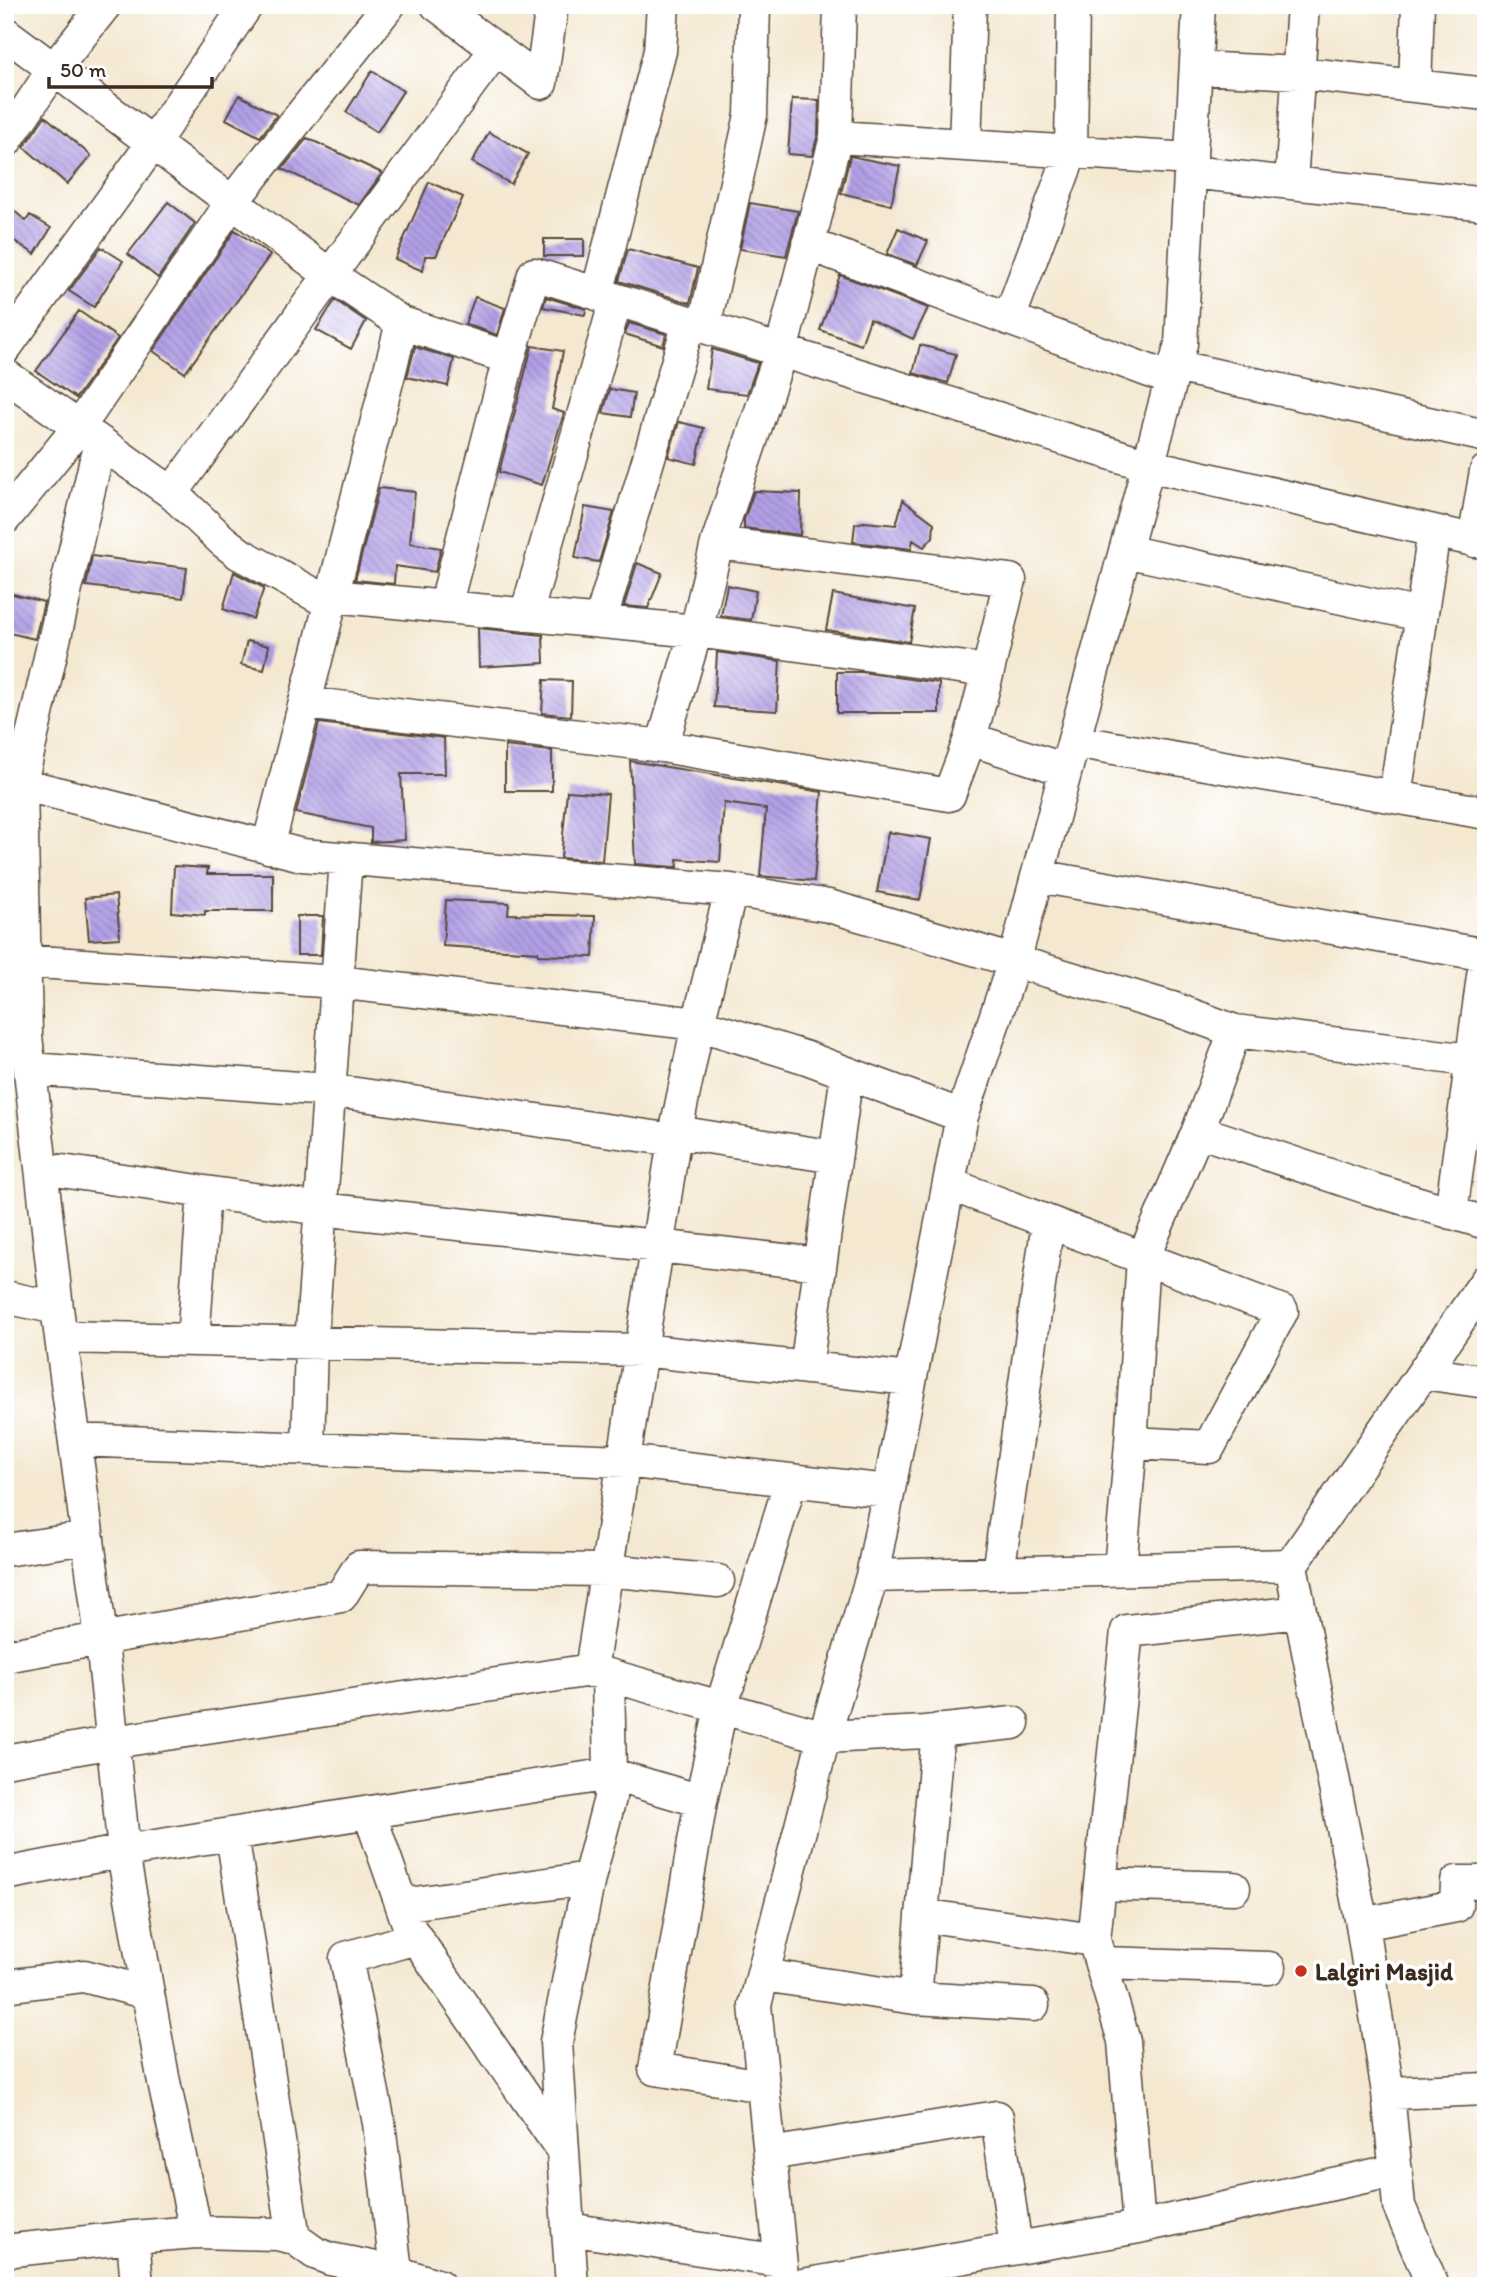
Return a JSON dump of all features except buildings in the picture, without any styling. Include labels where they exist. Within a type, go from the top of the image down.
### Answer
[{"type":"street","points":[[5,142],[54,69],[105,5]]},
{"type":"street","points":[[5,348],[153,143],[247,5]]},
{"type":"street","points":[[5,518],[90,435],[232,202],[389,5]]},
{"type":"street","points":[[437,5],[541,83],[552,5]]},
{"type":"street","points":[[526,615],[606,297],[660,51],[663,5]]},
{"type":"street","points":[[600,622],[697,325],[751,115],[754,5]]},
{"type":"street","points":[[662,746],[696,631],[716,543],[781,351],[836,137],[840,5]]},
{"type":"street","points":[[965,145],[970,5]]},
{"type":"street","points":[[1009,318],[1071,152],[1073,5]]},
{"type":"street","points":[[787,2277],[770,2154],[755,2005],[824,1737],[872,1576],[962,1116],[1014,962],[1181,344],[1199,5]]},
{"type":"street","points":[[1291,183],[1303,5]]},
{"type":"street","points":[[1415,86],[1418,5]]},
{"type":"street","points":[[5,33],[330,275],[402,323],[509,358]]},
{"type":"street","points":[[172,493],[496,50]]},
{"type":"street","points":[[1196,68],[1299,73],[1486,94]]},
{"type":"street","points":[[836,137],[1071,152],[1191,166],[1291,183],[1486,204]]},
{"type":"street","points":[[808,244],[1009,318],[1173,373],[1486,436]]},
{"type":"street","points":[[444,607],[509,358],[534,274],[1148,465],[1480,542],[1486,471]]},
{"type":"street","points":[[268,847],[402,323]]},
{"type":"street","points":[[5,374],[172,493],[240,554],[331,600],[444,607],[696,631],[988,671]]},
{"type":"street","points":[[90,435],[13,782],[24,961],[16,1036],[30,1069],[59,1322],[101,1639],[124,1852],[148,1993],[196,2232]]},
{"type":"street","points":[[1395,797],[1434,531]]},
{"type":"street","points":[[305,703],[662,746],[949,795],[970,739],[1010,580],[716,543]]},
{"type":"street","points":[[1125,551],[1421,615]]},
{"type":"street","points":[[970,739],[1070,755],[1395,797],[1486,813]]},
{"type":"street","points":[[13,782],[302,855],[731,890],[829,906],[1172,1008],[1235,1031],[1479,1061]]},
{"type":"street","points":[[307,1449],[311,1343],[346,859]]},
{"type":"street","points":[[1038,876],[1486,954],[1479,1061],[1451,1213]]},
{"type":"street","points":[[572,2286],[556,2042],[589,1878],[610,1798],[600,1672],[607,1570],[675,1136],[698,1024],[731,890]]},
{"type":"street","points":[[24,961],[337,982],[698,1024],[807,1058],[962,1116]]},
{"type":"street","points":[[1120,1569],[1143,1258],[1198,1131],[1235,1031]]},
{"type":"street","points":[[30,1069],[329,1090],[835,1157]]},
{"type":"street","points":[[806,1368],[847,1073]]},
{"type":"street","points":[[1198,1131],[1368,1188],[1486,1223]]},
{"type":"street","points":[[41,1168],[321,1209],[820,1264]]},
{"type":"street","points":[[949,1184],[1282,1311],[1209,1447],[1131,1443]]},
{"type":"street","points":[[193,1340],[204,1192]]},
{"type":"street","points":[[998,1573],[1048,1222]]},
{"type":"street","points":[[1433,2286],[1399,2206],[1388,2093],[1362,1924],[1291,1565],[1486,1281]]},
{"type":"street","points":[[5,1297],[59,1322],[193,1340],[641,1350],[910,1379]]},
{"type":"street","points":[[1423,1373],[1486,1381]]},
{"type":"street","points":[[75,1440],[624,1461],[888,1491]]},
{"type":"street","points":[[763,2086],[656,2069],[701,1801],[721,1708],[791,1480]]},
{"type":"street","points":[[5,1550],[88,1538]]},
{"type":"street","points":[[872,1576],[1291,1565]]},
{"type":"street","points":[[5,1656],[341,1596],[359,1567],[607,1570],[718,1581]]},
{"type":"street","points":[[1139,2227],[1124,2041],[1098,1951],[1100,1884],[1126,1631],[1300,1612]]},
{"type":"street","points":[[5,1761],[113,1742],[600,1672],[824,1737],[1013,1723]]},
{"type":"street","points":[[915,1998],[938,1730]]},
{"type":"street","points":[[5,1874],[124,1852],[610,1774],[701,1801]]},
{"type":"street","points":[[369,1812],[410,1929],[563,2151]]},
{"type":"street","points":[[232,1835],[294,2238]]},
{"type":"street","points":[[402,1905],[589,1878]]},
{"type":"street","points":[[1362,1924],[1456,1906],[1457,1882],[1486,1882]]},
{"type":"street","points":[[1100,1884],[1234,1888]]},
{"type":"street","points":[[922,1915],[1098,1951],[1269,1968]]},
{"type":"street","points":[[396,2272],[379,2123],[346,1958],[416,1938]]},
{"type":"street","points":[[763,1975],[915,1998],[1032,2005]]},
{"type":"street","points":[[5,1986],[84,1976],[148,1993]]},
{"type":"street","points":[[1388,2093],[1486,2089]]},
{"type":"street","points":[[770,2154],[997,2117],[1016,2248]]},
{"type":"street","points":[[568,2229],[787,2277],[1016,2248],[1139,2227],[1396,2170]]},
{"type":"street","points":[[5,2252],[196,2232],[277,2234],[294,2238],[315,2253],[330,2259],[396,2272],[439,2286]]},
{"type":"street","points":[[133,2237],[137,2286]]},
{"type":"place","name":"Lalgiri Masjid","points":[[1301,1971]]}]
